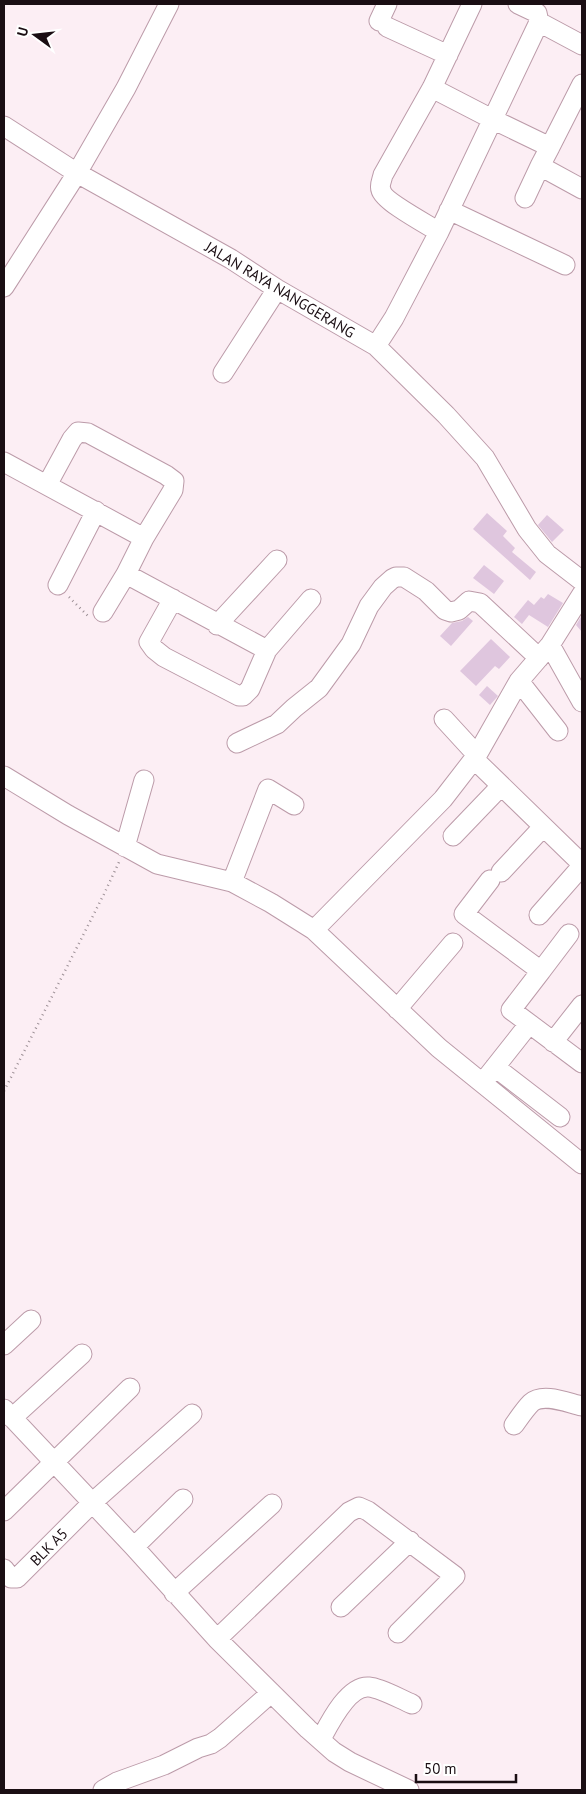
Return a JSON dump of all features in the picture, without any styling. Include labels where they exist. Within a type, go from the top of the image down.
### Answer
[{"type":"street","points":[[4,286],[77,173],[126,88],[169,4]]},
{"type":"street","points":[[387,4],[383,24],[448,55]]},
{"type":"street","points":[[439,232],[388,200],[381,191],[380,182],[432,88],[472,4]]},
{"type":"street","points":[[376,346],[394,318],[439,232],[539,22],[537,13],[518,4]]},
{"type":"street","points":[[539,22],[582,45]]},
{"type":"street","points":[[525,198],[550,147],[575,117],[582,84]]},
{"type":"street","points":[[432,88],[550,147]]},
{"type":"street","name":"JALAN RAYA NANGGERANG","points":[[4,126],[77,173],[230,259],[277,289],[376,346],[446,415],[485,458],[527,529],[547,554],[582,581]]},
{"type":"street","points":[[540,166],[582,189]]},
{"type":"street","points":[[449,210],[565,265]]},
{"type":"street","points":[[222,374],[277,289]]},
{"type":"street","points":[[47,485],[72,439],[78,432],[88,433],[174,481],[173,490],[103,612]]},
{"type":"street","points":[[4,462],[144,538]]},
{"type":"street","points":[[58,585],[96,511]]},
{"type":"street","points":[[218,625],[277,560]]},
{"type":"street","points":[[126,574],[267,650]]},
{"type":"street","points":[[237,743],[277,724],[319,688],[351,644],[369,606],[387,582],[396,577],[404,577],[451,612],[459,610],[469,602],[480,603],[544,652],[582,702]]},
{"type":"street","points":[[314,930],[443,799],[475,757],[520,681],[544,652],[582,594]]},
{"type":"street","points":[[173,599],[149,642],[154,649],[164,657],[243,696],[250,689],[267,650],[311,599]]},
{"type":"street","points":[[520,681],[558,731]]},
{"type":"street","points":[[444,719],[475,757],[543,827],[580,874],[539,915]]},
{"type":"street","points":[[4,776],[157,864],[232,882],[271,903],[314,930],[439,1048],[582,1164]]},
{"type":"street","points":[[125,847],[144,780]]},
{"type":"street","points":[[453,836],[502,786]]},
{"type":"street","points":[[232,882],[268,790],[294,805]]},
{"type":"street","points":[[541,971],[464,914],[496,876],[543,827]]},
{"type":"street","points":[[569,934],[511,1010],[582,1063]]},
{"type":"street","points":[[397,1009],[454,943]]},
{"type":"street","points":[[553,1042],[582,1005]]},
{"type":"street","points":[[482,1083],[529,1024]]},
{"type":"street","points":[[495,1067],[560,1117]]},
{"type":"street","points":[[4,1345],[31,1320]]},
{"type":"street","points":[[82,1354],[8,1414],[134,1547],[217,1639],[334,1752],[350,1762],[409,1790]]},
{"type":"street","points":[[4,1511],[130,1388]]},
{"type":"street","points":[[514,1425],[531,1402],[539,1398],[550,1398],[582,1406]]},
{"type":"street","points":[[93,1503],[192,1414]]},
{"type":"street","points":[[134,1547],[183,1499]]},
{"type":"street","name":"BLK A5","points":[[4,1569],[11,1578],[17,1578],[93,1503]]},
{"type":"street","points":[[174,1593],[272,1504]]},
{"type":"street","points":[[217,1639],[349,1512],[359,1507],[368,1510],[455,1577],[398,1633]]},
{"type":"street","points":[[341,1607],[410,1541]]},
{"type":"street","points":[[321,1739],[342,1704],[360,1688],[369,1687],[379,1690],[412,1704]]},
{"type":"street","points":[[103,1790],[117,1782],[164,1765],[198,1748],[211,1744],[220,1738],[267,1688]]},
{"type":"path","points":[[58,585],[94,623],[103,612]]},
{"type":"path","points":[[4,1091],[104,894],[125,847]]},
{"type":"building","points":[[487,513],[507,531],[503,536],[515,548],[512,552],[536,572],[530,580],[473,529]]},
{"type":"building","points":[[547,515],[564,530],[552,542],[538,525]]},
{"type":"building","points":[[484,565],[504,581],[494,594],[473,578]]},
{"type":"building","points":[[548,594],[563,603],[548,627],[529,615],[522,624],[514,617],[528,600],[534,605],[541,597],[544,599]]},
{"type":"building","points":[[582,615],[582,632],[576,625]]},
{"type":"building","points":[[468,617],[473,621],[451,646],[440,636],[452,623],[462,621]]},
{"type":"building","points":[[491,639],[510,657],[499,669],[495,666],[476,686],[460,671]]},
{"type":"building","points":[[487,686],[498,696],[490,705],[479,695]]}]
